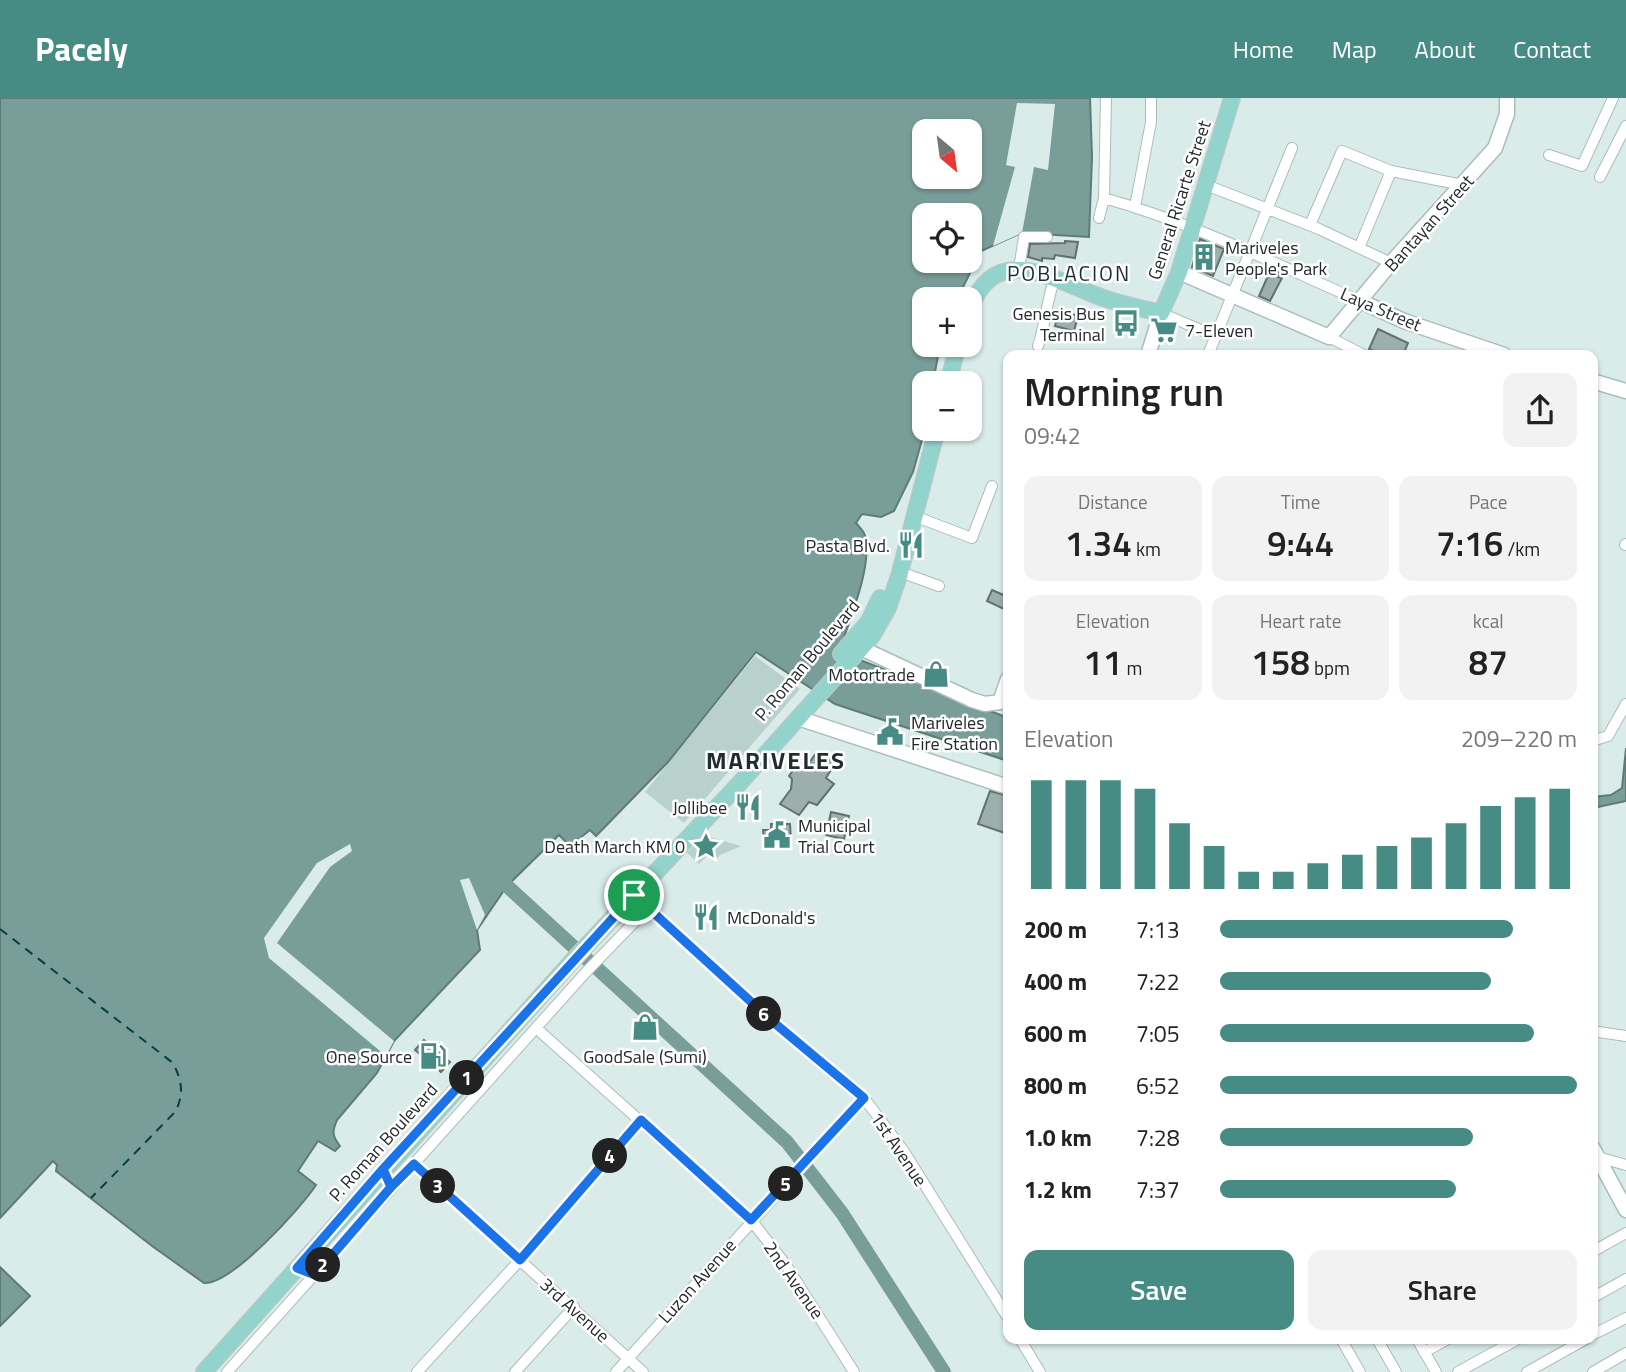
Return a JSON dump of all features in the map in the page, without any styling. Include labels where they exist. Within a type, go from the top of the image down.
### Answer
[{"type":"main road","name":"General Ricarte Street","points":[[1161,313],[1179,272],[1232,98]]},
{"type":"main road","points":[[981,287],[1001,272],[1019,270],[1055,278],[1102,298],[1161,313]]},
{"type":"main road","name":"P. Roman Boulevard","points":[[706,816],[731,778],[880,625],[900,572],[934,441]]},
{"type":"main road","name":"P. Roman Boulevard","points":[[855,650],[879,603],[903,530],[914,516]]},
{"type":"main road","name":"P. Roman Boulevard","points":[[204,1372],[579,953],[798,718],[809,698]]},
{"type":"street","points":[[1099,218],[1104,198],[1106,98]]},
{"type":"street","points":[[1135,207],[1151,122],[1151,98]]},
{"type":"street","name":"Bantayan Street","points":[[1329,337],[1391,263],[1495,148],[1507,114],[1507,98]]},
{"type":"street","points":[[1549,155],[1582,166],[1613,98]]},
{"type":"street","points":[[1600,177],[1626,126]]},
{"type":"street","points":[[1210,350],[1292,148]]},
{"type":"street","points":[[1310,225],[1342,151],[1391,171],[1463,185]]},
{"type":"street","points":[[1359,248],[1391,171]]},
{"type":"street","points":[[1206,185],[1310,225],[1391,263]]},
{"type":"street","name":"Laya Street","points":[[1104,198],[1193,228],[1404,321],[1489,350]]},
{"type":"street","points":[[1019,270],[1024,237],[1047,237]]},
{"type":"street","points":[[1179,272],[1354,350]]},
{"type":"street","points":[[1038,346],[1046,321],[1045,304],[1055,278]]},
{"type":"street","points":[[1150,350],[1161,313],[1215,336]]},
{"type":"street","points":[[1598,383],[1626,391]]},
{"type":"street","points":[[914,516],[972,538],[992,486]]},
{"type":"street","points":[[900,572],[939,586]]},
{"type":"street","points":[[855,650],[972,700],[985,704],[1003,703]]},
{"type":"street","points":[[1598,739],[1608,736],[1626,704]]},
{"type":"street","points":[[798,718],[1003,785]]},
{"type":"street","name":"1st Avenue","points":[[634,895],[772,1021],[864,1098],[903,1150],[1003,1310]]},
{"type":"street","points":[[227,1372],[391,1187],[598,959],[648,908]]},
{"type":"street","name":"2nd Avenue","points":[[536,1028],[751,1220],[786,1265],[854,1372]]},
{"type":"street","points":[[1598,1032],[1626,1036]]},
{"type":"street","name":"Luzon Avenue","points":[[616,1372],[864,1098]]},
{"type":"street","points":[[416,1372],[520,1260],[641,1120]]},
{"type":"street","points":[[1598,1153],[1626,1166]]},
{"type":"street","points":[[1598,1158],[1626,1210]]},
{"type":"street","name":"3rd Avenue","points":[[414,1164],[643,1372]]},
{"type":"street","points":[[383,1169],[391,1187]]},
{"type":"street","points":[[1598,1249],[1626,1233]]},
{"type":"street","points":[[297,1268],[315,1275]]},
{"type":"street","points":[[1598,1295],[1626,1279]]},
{"type":"street","points":[[515,1372],[574,1307]]},
{"type":"street","points":[[1598,1332],[1626,1318]]},
{"type":"street","points":[[1023,1344],[1040,1372]]},
{"type":"street","points":[[1344,1344],[1360,1372]]},
{"type":"street","points":[[1380,1344],[1396,1372]]},
{"type":"street","points":[[1420,1344],[1436,1372]]},
{"type":"street","points":[[1424,1352],[1439,1344]]},
{"type":"street","points":[[1458,1372],[1509,1344]]},
{"type":"street","points":[[1527,1372],[1577,1344]]},
{"type":"street","points":[[1593,1372],[1626,1353]]},
{"type":"shaded area","points":[[0,98],[1090,98],[1092,157],[1089,237],[1021,233],[982,251],[982,203],[912,203],[912,273],[970,273],[963,287],[912,287],[912,357],[938,357],[935,371],[912,371],[912,441],[922,441],[913,472],[894,511],[881,517],[862,514],[856,523],[866,538],[865,566],[842,644],[860,660],[1003,716],[1003,759],[835,704],[756,652],[668,762],[596,836],[590,830],[570,846],[559,835],[507,886],[477,930],[480,950],[394,1041],[377,1073],[337,1120],[334,1133],[340,1146],[335,1151],[318,1141],[298,1171],[316,1185],[281,1227],[231,1272],[204,1283],[56,1171],[57,1165],[53,1161],[0,1218]]},
{"type":"shaded area","points":[[755,656],[800,689],[684,823],[645,792]]},
{"type":"shaded area","points":[[1626,748],[1626,801],[1598,807],[1598,796],[1611,795],[1622,788]]},
{"type":"shaded area","points":[[703,835],[741,846],[720,855],[716,860],[708,855],[699,864],[687,853]]},
{"type":"shaded area","points":[[0,1267],[30,1296],[0,1326]]},
{"type":"pier","points":[[1017,103],[1055,104],[1048,170],[1034,167],[1022,233],[993,246],[1015,167],[1006,165]]},
{"type":"pier","points":[[350,844],[352,851],[330,867],[277,943],[394,1041],[386,1056],[269,958],[264,938],[317,863]]},
{"type":"pier","points":[[469,878],[485,915],[477,930],[460,880]]},
{"type":"building","points":[[1200,239],[1224,249],[1213,276],[1192,267]]},
{"type":"building","points":[[1078,242],[1075,258],[1055,255],[1054,259],[1042,258],[1042,261],[1028,257],[1030,244]]},
{"type":"building","points":[[1271,269],[1280,273],[1278,277],[1282,278],[1270,301],[1259,296]]},
{"type":"building","points":[[1059,310],[1078,316],[1074,331],[1055,326]]},
{"type":"building","points":[[1378,329],[1408,343],[1405,350],[1369,349]]},
{"type":"building","points":[[992,590],[1003,595],[1003,609],[987,601]]},
{"type":"building","points":[[817,752],[835,763],[826,778],[834,784],[817,805],[809,802],[799,815],[780,804],[791,789],[792,779],[789,776],[794,769],[797,771],[806,767]]},
{"type":"building","points":[[990,791],[1003,795],[1003,832],[978,824]]},
{"type":"building","points":[[831,812],[849,816],[844,839],[826,835]]},
{"type":"building","name":"Municipal Trial Court","points":[[771,824],[790,824],[791,840],[764,840],[763,830],[771,830]]},
{"type":"building","name":"One Source","points":[[424,1040],[450,1062],[441,1072],[415,1050]]},
{"type":"waterway","points":[[507,886],[787,1142],[842,1213],[944,1372]]},
{"type":"ferry route","points":[[0,929],[173,1063],[178,1075],[181,1092],[176,1111],[91,1198]]},
{"type":"place","name":"Mariveles People's Park","points":[[1204,257]]},
{"type":"place","name":"Genesis Bus Terminal","points":[[1126,323]]},
{"type":"place","name":"7-Eleven","points":[[1164,330]]},
{"type":"place","name":"Pasta Blvd.","points":[[911,545]]},
{"type":"place","name":"Motortrade","points":[[936,674]]},
{"type":"place","name":"Mariveles Fire Station","points":[[890,732]]},
{"type":"place","name":"Jollibee","points":[[748,807]]},
{"type":"place","name":"Municipal Trial Court","points":[[777,835]]},
{"type":"place","name":"Death March KM 0","points":[[706,846]]},
{"type":"place","name":"McDonald's","points":[[706,917]]},
{"type":"place","name":"GoodSale (Sumi)","points":[[645,1027]]},
{"type":"place","name":"One Source","points":[[433,1056]]},
{"type":"district","name":"POBLACION","points":[[1069,273]]},
{"type":"district","name":"MARIVELES","points":[[776,760]]},
{"type":"route","points":[[634,895],[383,1169],[391,1187],[315,1275],[297,1268],[383,1169],[391,1187],[414,1164],[520,1260],[641,1120],[751,1220],[812,1157],[864,1098],[772,1021],[634,895]]}]
